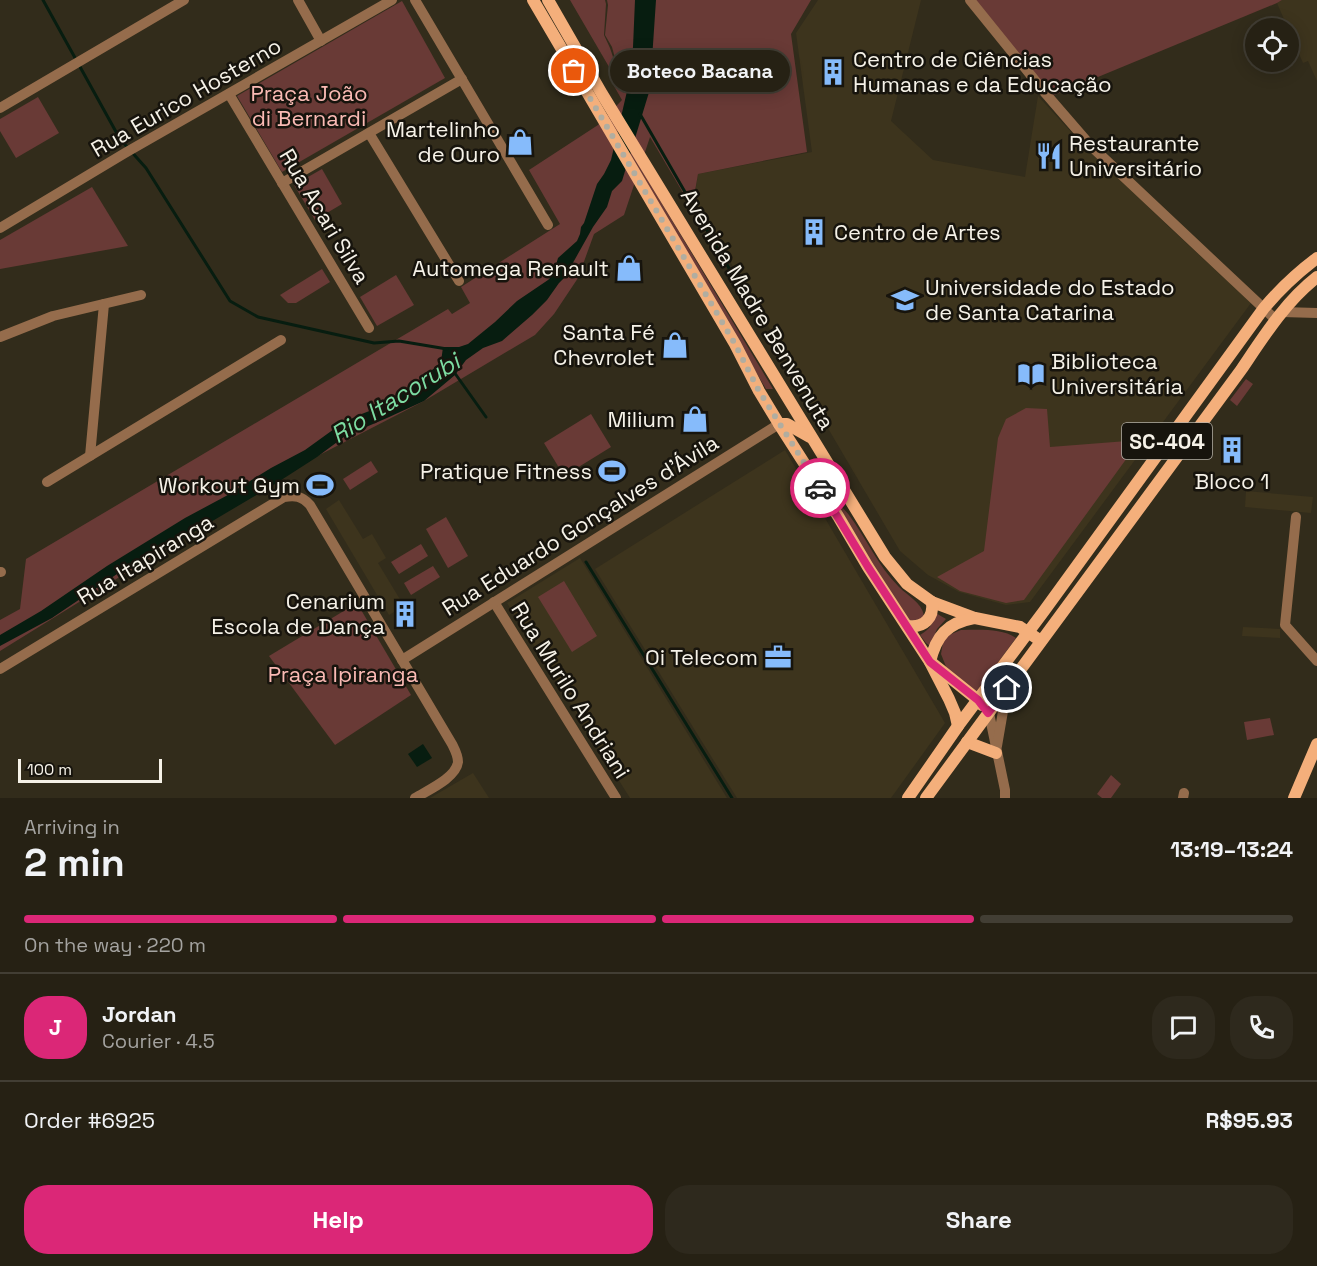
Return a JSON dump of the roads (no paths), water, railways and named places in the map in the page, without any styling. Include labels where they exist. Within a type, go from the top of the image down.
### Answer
[{"type":"main road","name":"Avenida Madre Benvenuta","points":[[533,0],[735,344],[759,391],[930,662],[955,712],[958,726]]},
{"type":"main road","name":"Avenida Madre Benvenuta","points":[[548,0],[602,94],[885,557],[908,584],[932,602],[975,618],[1013,626],[1041,641]]},
{"type":"main road","name":"SC-404","points":[[908,798],[958,726],[1264,308],[1298,272],[1317,258]]},
{"type":"main road","name":"SC-404","points":[[926,798],[1279,316],[1294,297],[1317,277]]},
{"type":"main road","points":[[759,391],[774,391],[782,388]]},
{"type":"main road","points":[[779,424],[787,424],[812,437]]},
{"type":"main road","points":[[908,626],[920,626],[929,619],[932,614],[932,602]]},
{"type":"main road","points":[[930,662],[933,648],[940,636],[962,620],[975,618]]},
{"type":"main road","name":"Avenida Madre Benvenuta","points":[[930,662],[978,700],[988,713]]},
{"type":"main road","points":[[967,742],[996,753]]},
{"type":"main road","points":[[1294,798],[1317,744]]},
{"type":"street","points":[[298,0],[321,41]]},
{"type":"street","name":"Rua Eurico Hosterno","points":[[0,228],[125,153],[392,0]]},
{"type":"street","points":[[415,0],[548,225]]},
{"type":"street","points":[[969,0],[1091,146],[1264,308],[1279,316],[1317,313]]},
{"type":"street","points":[[0,108],[179,1]]},
{"type":"street","points":[[282,183],[462,79]]},
{"type":"street","name":"Rua Acari Silva","points":[[229,94],[369,328]]},
{"type":"street","points":[[369,133],[459,281]]},
{"type":"street","points":[[0,337],[53,316],[141,295]]},
{"type":"street","points":[[90,456],[104,304]]},
{"type":"street","points":[[47,482],[281,340]]},
{"type":"street","name":"Rua Eduardo Gonçalves d'Ávila","points":[[402,660],[779,424]]},
{"type":"street","name":"Rua Itapiranga","points":[[0,669],[273,503],[291,495],[305,499],[310,505],[402,660]]},
{"type":"street","points":[[1296,517],[1285,625],[1317,661]]},
{"type":"street","name":"Rua Murilo Andriani","points":[[494,602],[616,798]]},
{"type":"street","points":[[402,660],[452,744],[458,763],[454,772],[446,779],[415,798]]},
{"type":"street","points":[[996,753],[1007,688]]},
{"type":"street","points":[[988,713],[1005,798]]},
{"type":"water","name":"Rio Itacorubi","points":[[635,0],[656,0],[650,89],[622,181],[612,191],[607,207],[565,277],[547,300],[502,341],[483,348],[466,360],[455,375],[424,401],[352,431],[275,484],[177,542],[117,574],[52,618],[0,646],[0,635],[41,611],[107,566],[185,518],[305,450],[341,424],[412,388],[441,362],[443,347],[459,347],[468,344],[517,301],[553,275],[558,258],[577,241],[597,184],[611,160],[628,87]]},
{"type":"water","points":[[423,744],[432,758],[417,767],[408,754]]},
{"type":"waterway","name":"Rio Itacorubi","points":[[43,0],[120,139],[146,168],[230,301],[258,317],[374,343],[399,341],[447,349]]},
{"type":"waterway","points":[[640,114],[741,289]]},
{"type":"waterway","name":"Rio Itacorubi","points":[[454,372],[486,417]]},
{"type":"waterway","points":[[586,562],[732,798]]},
{"type":"place","name":"Boteco Bacana","points":[[574,71]]},
{"type":"place","name":"Centro de Ciências Humanas e da Educação","points":[[833,72]]},
{"type":"place","name":"Martelinho de Ouro","points":[[520,142]]},
{"type":"place","name":"Restaurante Universitário","points":[[1049,156]]},
{"type":"place","name":"Centro de Artes","points":[[814,232]]},
{"type":"place","name":"Automega Renault","points":[[629,268]]},
{"type":"place","name":"Universidade do Estado de Santa Catarina","points":[[905,300]]},
{"type":"place","name":"Santa Fé Chevrolet","points":[[675,345]]},
{"type":"place","name":"Biblioteca Universitária","points":[[1031,374]]},
{"type":"place","name":"Milium","points":[[695,419]]},
{"type":"place","name":"Bloco 1","points":[[1232,450]]},
{"type":"place","name":"Pratique Fitness","points":[[612,471]]},
{"type":"place","name":"Workout Gym","points":[[320,485]]},
{"type":"place","name":"Cenarium Escola de Dança","points":[[405,614]]},
{"type":"place","name":"Oi Telecom","points":[[778,657]]},
{"type":"park label","name":"Praça João di Bernardi","points":[[309,106]]},
{"type":"park label","name":"Praça Ipiranga","points":[[343,674]]}]
